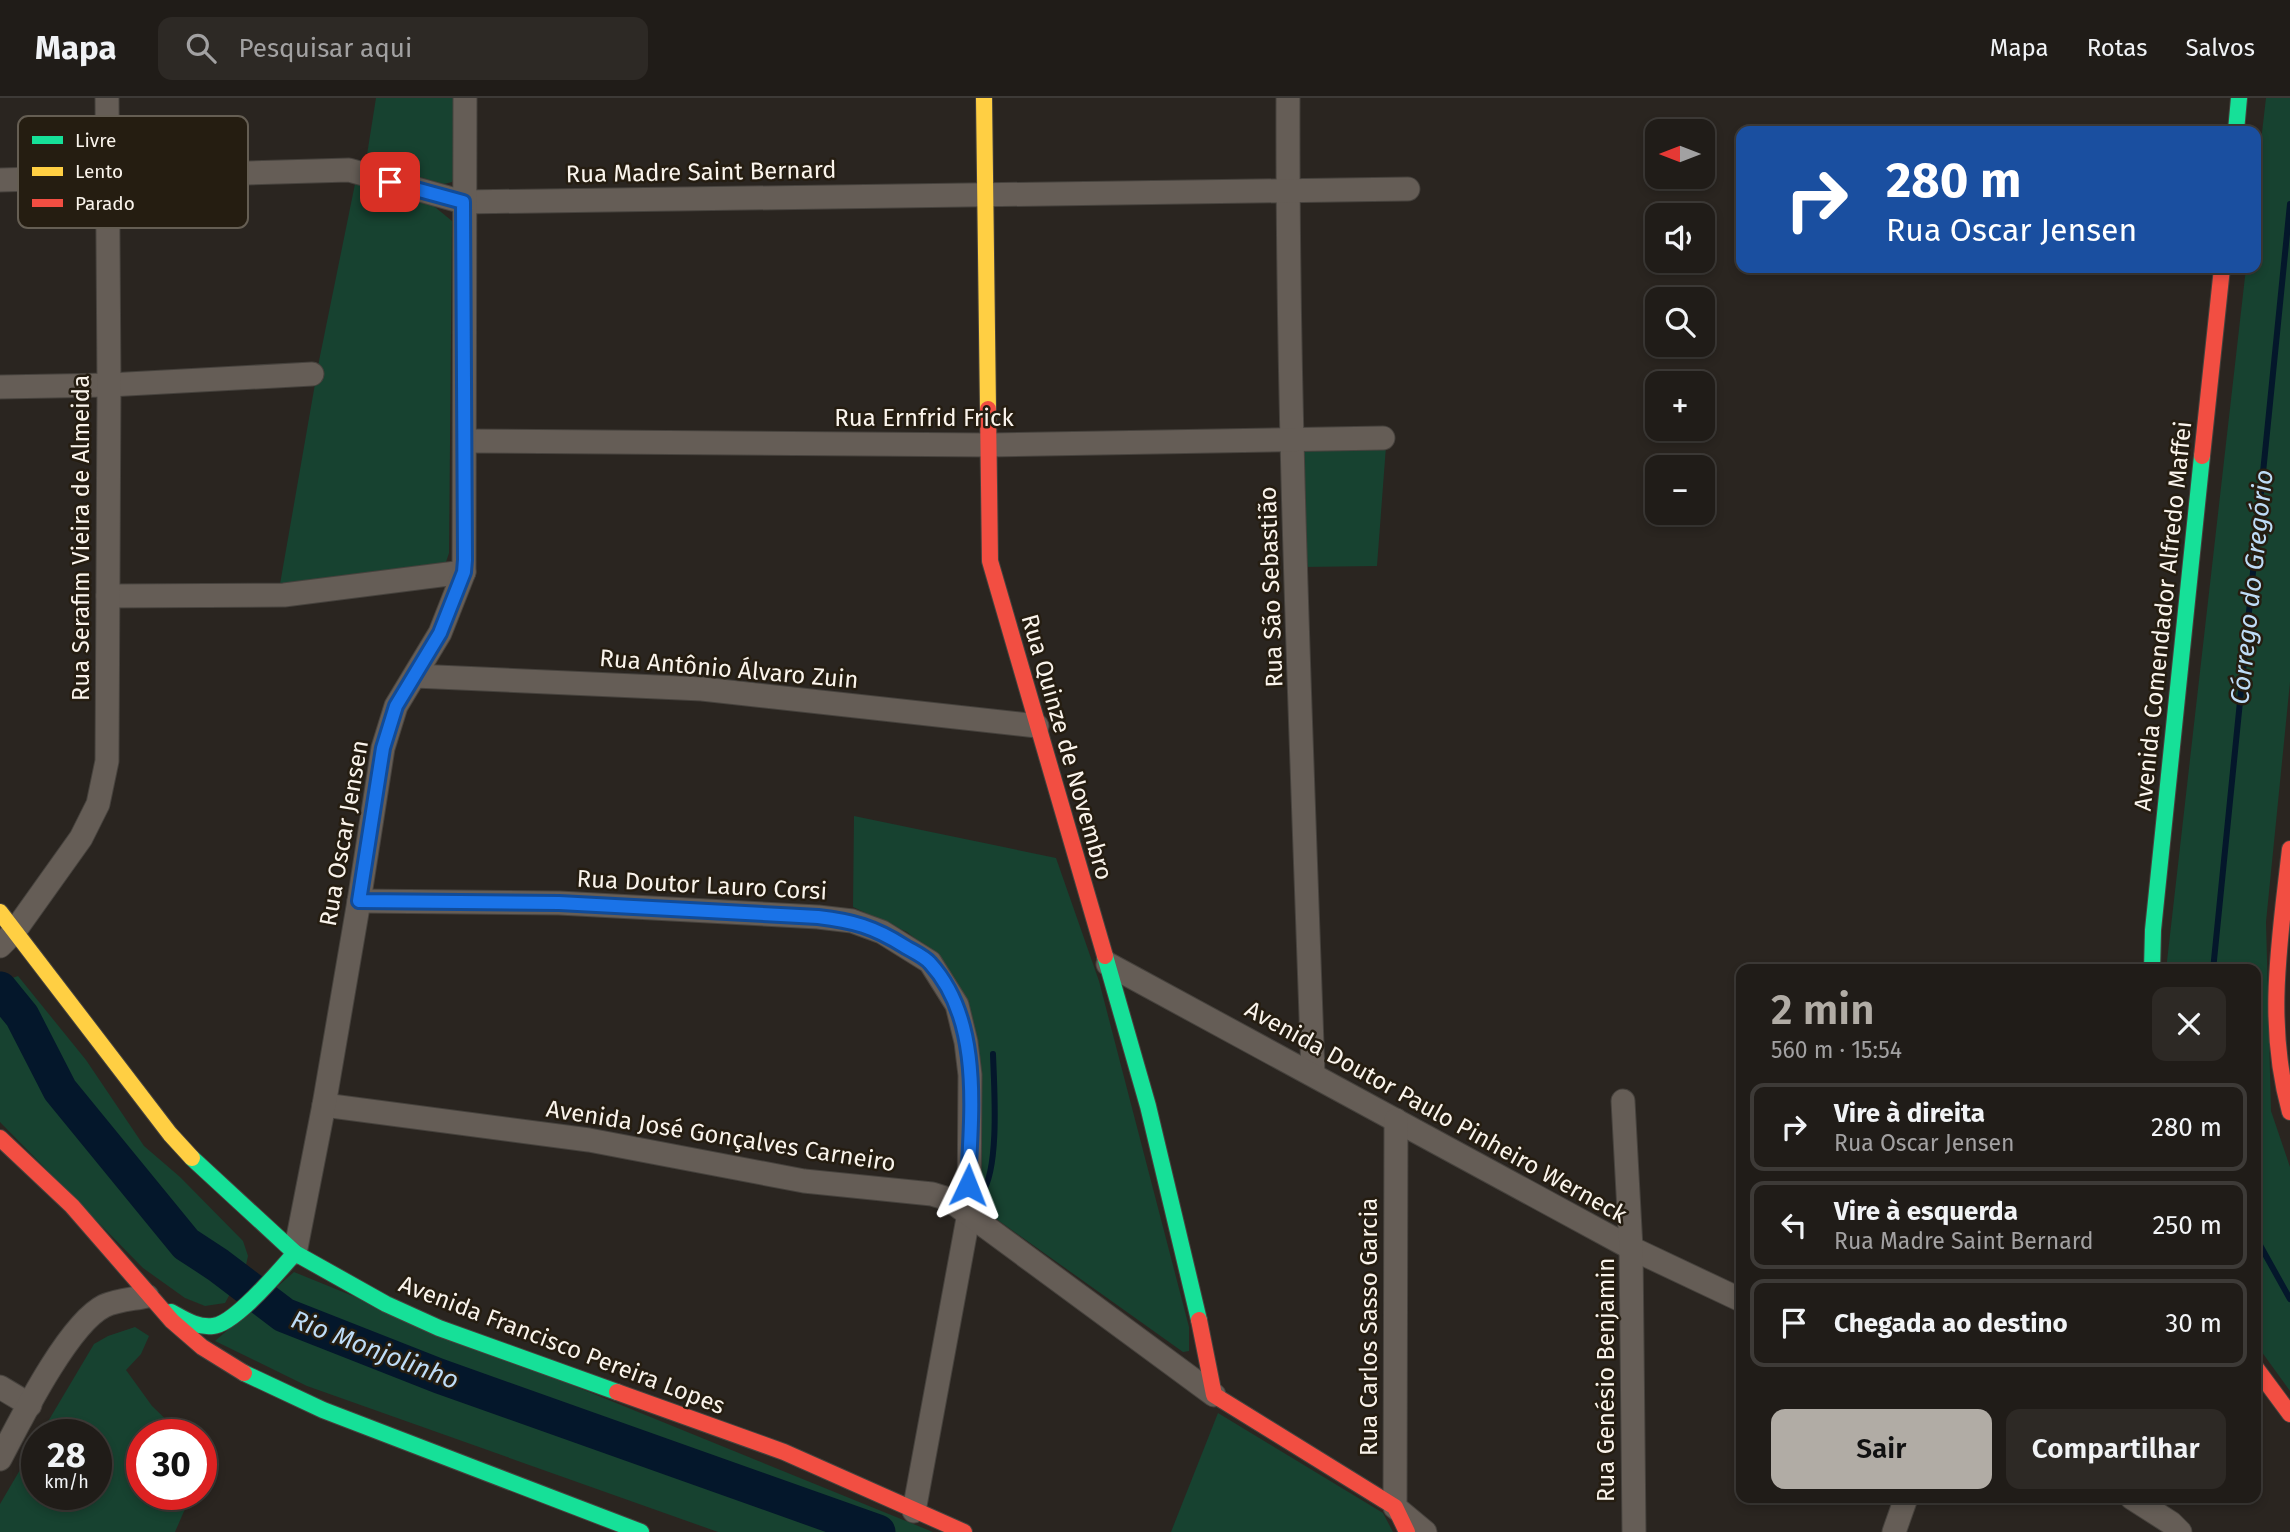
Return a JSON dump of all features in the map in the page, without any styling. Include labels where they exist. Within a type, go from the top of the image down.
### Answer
[{"type":"main road","name":"Rua Quinze de Novembro","points":[[984,98],[990,561],[1151,1119],[1197,1311],[1214,1395]]},
{"type":"main road","points":[[2236,126],[2239,98]]},
{"type":"main road","name":"Avenida Comendador Alfredo Maffei","points":[[2152,964],[2153,930],[2221,273]]},
{"type":"main road","points":[[2290,849],[2276,992],[2277,1051],[2284,1094],[2290,1112]]},
{"type":"main road","name":"Avenida Francisco Pereira Lopes","points":[[0,912],[7,939],[170,1134],[198,1165],[295,1253],[386,1304],[439,1328],[784,1452],[964,1532]]},
{"type":"main road","points":[[0,1138],[45,1178],[93,1229],[147,1296],[201,1347],[291,1396],[641,1532]]},
{"type":"main road","points":[[147,1296],[195,1325],[210,1327],[232,1321],[267,1266],[260,1224]]},
{"type":"main road","points":[[267,1266],[279,1273],[295,1253]]},
{"type":"main road","points":[[2261,1375],[2290,1414]]},
{"type":"main road","name":"Avenida José Gonçalves Carneiro","points":[[1214,1395],[1395,1507]]},
{"type":"main road","name":"Rua Carlos Sasso Garcia","points":[[1395,1507],[1407,1532]]},
{"type":"street","name":"Rua Serafim Vieira de Almeida","points":[[107,98],[107,116]]},
{"type":"street","name":"Rua Oscar Jensen","points":[[295,1253],[324,1105],[383,748],[396,706],[440,633],[464,572],[465,98]]},
{"type":"street","name":"Rua São Sebastião","points":[[1288,98],[1287,190],[1293,441],[1313,1074]]},
{"type":"street","name":"Rua Madre Saint Bernard","points":[[248,173],[349,170],[463,202],[1408,189]]},
{"type":"street","name":"Rua Madre Saint Bernard","points":[[0,180],[18,180]]},
{"type":"street","name":"Rua Serafim Vieira de Almeida","points":[[7,939],[81,838],[98,804],[107,761],[108,228]]},
{"type":"street","points":[[0,387],[109,385],[312,374]]},
{"type":"street","name":"Rua Ernfrid Frick","points":[[465,441],[989,445],[1382,438]]},
{"type":"street","points":[[108,596],[284,596],[464,572]]},
{"type":"street","name":"Rua Antônio Álvaro Zuin","points":[[415,676],[702,689],[1037,726]]},
{"type":"street","name":"Rua Doutor Lauro Corsi","points":[[359,901],[559,903],[818,917],[852,921],[882,932],[930,962],[957,1005],[966,1042],[970,1075],[969,1213],[914,1511]]},
{"type":"street","name":"Avenida Doutor Paulo Pinheiro Werneck","points":[[1108,964],[1631,1248],[1736,1298]]},
{"type":"street","name":"Rua Genésio Benjamin","points":[[1623,1101],[1631,1248],[1634,1532]]},
{"type":"street","name":"Avenida José Gonçalves Carneiro","points":[[324,1105],[589,1140],[804,1181],[932,1194],[948,1199],[1214,1395]]},
{"type":"street","name":"Rua Carlos Sasso Garcia","points":[[1395,1507],[1396,1120]]},
{"type":"street","points":[[0,1458],[58,1357],[81,1326],[104,1306],[147,1296]]},
{"type":"street","points":[[0,1387],[30,1405]]},
{"type":"street","points":[[1894,1532],[1904,1503]]},
{"type":"street","points":[[2141,1503],[2180,1532]]},
{"type":"street","name":"Avenida José Gonçalves Carneiro","points":[[1395,1507],[1425,1532]]},
{"type":"green space","points":[[376,98],[456,98],[452,182],[444,184],[366,161]]},
{"type":"green space","points":[[2266,98],[2290,98],[2290,682],[2266,922],[2271,1111],[2290,1167],[2290,1391],[2261,1351],[2261,964],[2167,964],[2245,273],[2261,273],[2261,141]]},
{"type":"green space","points":[[355,184],[430,203],[452,221],[449,553],[445,565],[279,590],[319,361]]},
{"type":"green space","points":[[1386,446],[1377,566],[1303,567],[1303,453],[1306,448]]},
{"type":"green space","points":[[854,816],[1056,858],[1099,981],[1189,1327],[1189,1351],[1183,1352],[981,1208],[974,1193],[980,1152],[982,1084],[977,1038],[963,997],[935,955],[907,932],[853,907]]},
{"type":"green space","points":[[18,976],[86,1060],[144,1146],[180,1177],[243,1241],[248,1256],[246,1265],[225,1303],[205,1306],[185,1298],[143,1268],[0,1122],[0,987],[4,981]]},
{"type":"green space","points":[[294,1272],[933,1532],[718,1532],[307,1386],[215,1341]]},
{"type":"green space","points":[[135,1327],[149,1336],[141,1354],[126,1370],[152,1406],[165,1419],[126,1419],[126,1510],[185,1510],[175,1532],[0,1532],[0,1504],[21,1468],[21,1510],[112,1510],[112,1419],[49,1419],[94,1344]]},
{"type":"green space","points":[[1218,1413],[1383,1513],[1393,1532],[1171,1532]]},
{"type":"waterway","name":"Córrego do Gregório","points":[[2214,964],[2290,204]]},
{"type":"waterway","name":"Rio Monjolinho","points":[[0,989],[22,1016],[60,1090],[186,1244],[284,1315],[439,1376],[878,1532]]},
{"type":"waterway","points":[[982,1193],[988,1181],[994,1146],[993,1054]]},
{"type":"waterway","name":"Córrego do Gregório","points":[[2261,1247],[2290,1299]]},
{"type":"traffic: fast","points":[[2236,126],[2239,98]]},
{"type":"traffic: fast","points":[[2152,964],[2153,930],[2202,456]]},
{"type":"traffic: fast","points":[[1105,956],[1148,1106],[1199,1320]]},
{"type":"traffic: fast","points":[[192,1158],[295,1253],[386,1304],[439,1328],[617,1392]]},
{"type":"traffic: fast","points":[[171,1312],[202,1326],[222,1323],[256,1296],[295,1253]]},
{"type":"traffic: fast","points":[[244,1373],[323,1410],[641,1532]]},
{"type":"traffic: slow","points":[[984,98],[988,409]]},
{"type":"traffic: slow","points":[[0,912],[170,1134],[192,1158]]},
{"type":"traffic: jam","points":[[2202,456],[2221,273]]},
{"type":"traffic: jam","points":[[988,409],[990,561],[1105,956]]},
{"type":"traffic: jam","points":[[2290,849],[2279,948],[2276,1013],[2282,1079],[2290,1112]]},
{"type":"traffic: jam","points":[[0,1138],[72,1206],[172,1321],[202,1347],[244,1373]]},
{"type":"traffic: jam","points":[[1199,1320],[1214,1395],[1395,1507],[1407,1532]]},
{"type":"traffic: jam","points":[[2261,1375],[2290,1414]]},
{"type":"traffic: jam","points":[[617,1392],[784,1452],[964,1532]]},
{"type":"route","points":[[390,182],[463,202],[465,560],[464,572],[440,633],[396,706],[389,727],[383,748],[359,901],[559,903],[818,917],[852,921],[882,932],[930,962],[957,1005],[970,1075],[968,1185]]}]
